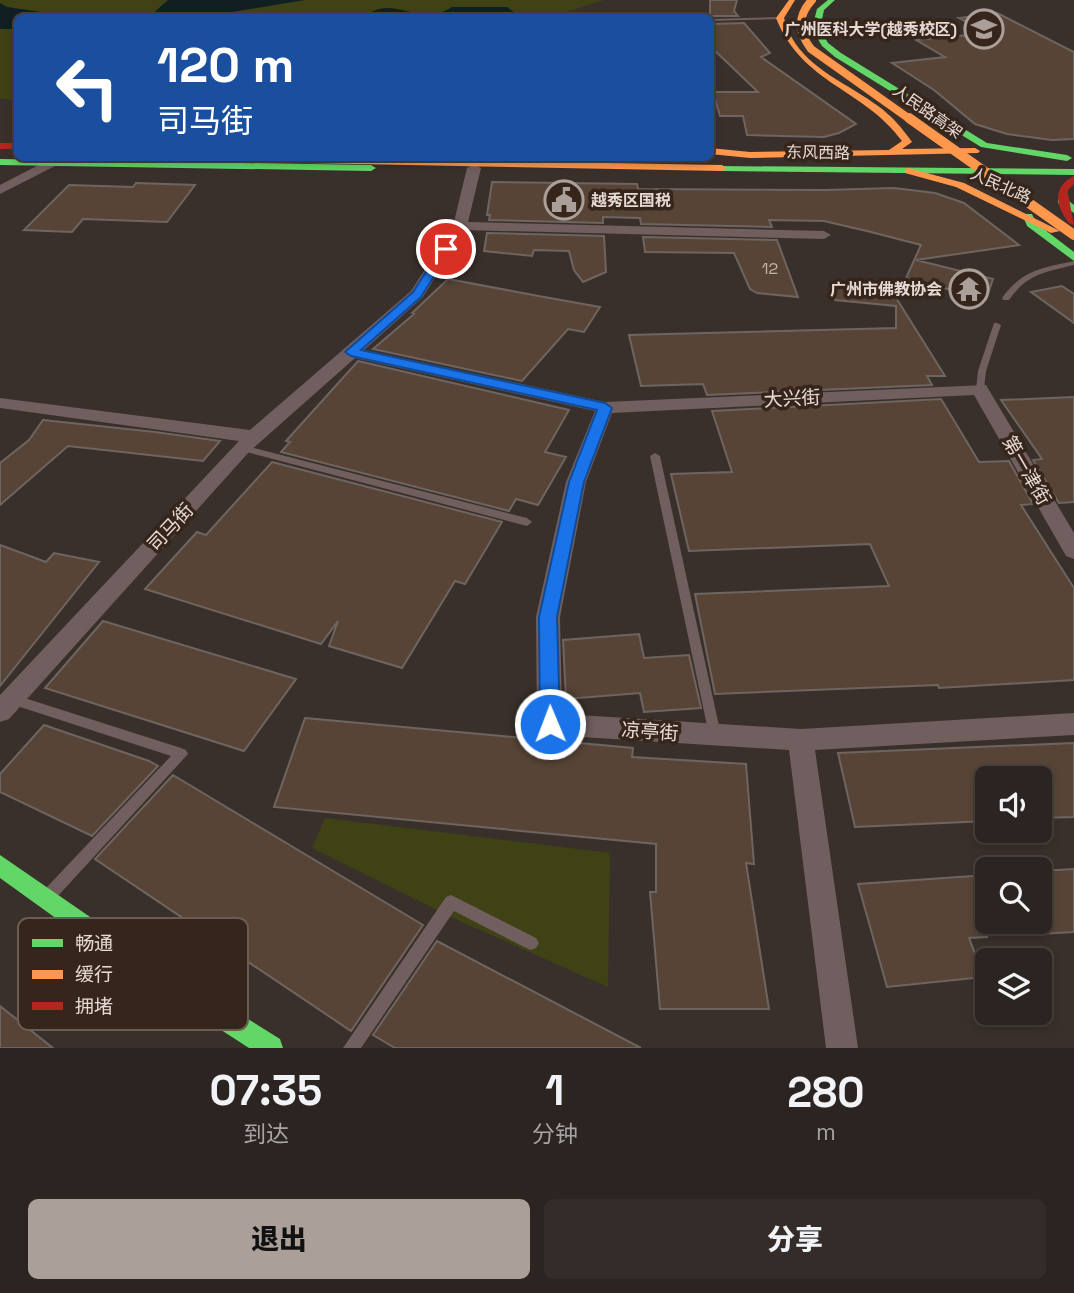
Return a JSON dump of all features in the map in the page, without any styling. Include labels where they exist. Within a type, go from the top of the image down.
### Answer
[{"type":"main road","points":[[792,0],[780,18],[782,32],[790,46],[876,110],[906,136],[907,142],[892,152]]},
{"type":"main road","name":"人民路高架","points":[[812,0],[804,8],[798,22],[801,37],[811,49],[1074,235]]},
{"type":"main road","name":"人民北路","points":[[832,0],[821,9],[816,20],[818,34],[825,44],[923,110],[984,145],[1072,163]]},
{"type":"main road","points":[[876,110],[887,116],[903,118],[917,117],[923,110]]},
{"type":"main road","points":[[750,155],[956,150],[1072,163]]},
{"type":"main road","name":"东风西路","points":[[714,153],[1072,163]]},
{"type":"main road","name":"东风西路","points":[[337,161],[908,171],[1072,163]]},
{"type":"main road","name":"东风西路","points":[[0,162],[562,166]]},
{"type":"main road","name":"人民北路","points":[[908,171],[960,185],[1028,216],[1074,244]]},
{"type":"main road","points":[[1074,178],[1063,188],[1069,211],[1028,216],[1031,224],[1074,260]]},
{"type":"main road","points":[[0,866],[73,918]]},
{"type":"main road","points":[[241,1030],[271,1048]]},
{"type":"street","points":[[0,190],[50,163]]},
{"type":"street","name":"司马街","points":[[6,705],[249,442],[417,294],[460,226],[474,167]]},
{"type":"street","points":[[460,226],[824,235]]},
{"type":"street","points":[[351,352],[605,408]]},
{"type":"street","name":"大兴街","points":[[605,408],[980,389]]},
{"type":"street","name":"第一津街","points":[[980,389],[1074,551]]},
{"type":"street","points":[[0,402],[249,442]]},
{"type":"street","name":"凉亭街","points":[[605,408],[576,482],[548,617],[550,724],[801,740],[1074,724]]},
{"type":"street","points":[[801,740],[842,1048]]},
{"type":"lane","points":[[714,20],[780,18]]},
{"type":"lane","points":[[1006,298],[1015,284],[1031,273],[1074,260]]},
{"type":"lane","points":[[980,389],[982,371],[996,325]]},
{"type":"lane","points":[[249,442],[527,522]]},
{"type":"lane","points":[[655,456],[715,735]]},
{"type":"lane","points":[[6,705],[181,754],[46,899]]},
{"type":"lane","points":[[351,1048],[450,902],[531,943]]},
{"type":"green space","points":[[0,0],[604,0],[559,14],[14,14],[14,100],[0,98]]},
{"type":"green space","points":[[325,818],[610,853],[608,987],[453,918],[312,848]]},
{"type":"shaded area","points":[[168,0],[305,0],[220,14],[152,14]]},
{"type":"shaded area","points":[[0,3],[7,7],[55,14],[14,14],[14,29],[0,29]]},
{"type":"shaded area","points":[[452,7],[507,7],[516,14],[429,14]]},
{"type":"shaded area","points":[[385,8],[421,14],[366,14]]},
{"type":"building","points":[[710,0],[737,0],[734,11],[738,16],[710,14]]},
{"type":"building","points":[[997,13],[1074,52],[1074,139],[1052,140],[1007,134],[975,124],[934,90],[892,63],[945,57],[916,40],[989,33],[959,18]]},
{"type":"building","points":[[744,23],[770,53],[761,57],[856,124],[824,137],[747,135],[743,116],[720,116],[714,92],[758,92],[714,50],[714,24]]},
{"type":"building","points":[[492,182],[637,184],[638,189],[894,188],[935,193],[964,203],[1019,245],[916,260],[993,279],[986,299],[906,278],[921,245],[871,232],[824,221],[769,220],[772,227],[641,224],[640,218],[603,217],[603,223],[489,220],[490,215],[487,215]]},
{"type":"building","points":[[136,183],[195,185],[167,222],[83,219],[72,232],[24,230],[69,185],[133,187]]},
{"type":"building","points":[[487,233],[604,236],[606,272],[583,282],[574,270],[569,251],[534,250],[532,256],[484,251]]},
{"type":"building","points":[[643,237],[777,240],[798,297],[757,293],[750,289],[734,253],[645,252]]},
{"type":"building","points":[[448,279],[600,307],[584,332],[568,329],[522,381],[373,349],[414,314],[412,313]]},
{"type":"building","points":[[888,285],[945,376],[927,376],[932,385],[707,395],[703,384],[641,386],[629,335],[896,328],[896,306],[835,300],[835,287]]},
{"type":"building","points":[[1062,286],[1074,294],[1074,323],[1031,292]]},
{"type":"building","points":[[358,361],[569,410],[545,452],[566,457],[538,505],[516,499],[509,511],[281,452],[290,442],[286,441]]},
{"type":"building","points":[[1074,397],[1074,502],[1059,503],[1033,460],[1042,459],[1001,400]]},
{"type":"building","points":[[941,399],[979,462],[1009,461],[1033,504],[1021,505],[1074,588],[1074,680],[939,688],[938,685],[715,694],[695,594],[889,586],[870,544],[689,551],[671,474],[732,472],[712,411]]},
{"type":"building","points":[[43,420],[220,441],[203,461],[68,446],[0,505],[0,463],[29,440]]},
{"type":"building","points":[[272,462],[502,522],[465,584],[455,581],[402,668],[329,646],[338,621],[321,644],[145,589],[197,532],[206,535]]},
{"type":"building","points":[[0,545],[46,562],[54,553],[99,562],[0,686]]},
{"type":"building","points":[[103,621],[296,679],[244,751],[45,688]]},
{"type":"building","points":[[639,634],[644,658],[689,655],[701,708],[644,712],[640,693],[566,699],[563,640]]},
{"type":"building","points":[[305,718],[633,748],[632,757],[746,764],[754,864],[746,863],[769,1009],[660,1009],[650,892],[656,892],[656,844],[274,807]]},
{"type":"building","points":[[44,725],[158,766],[92,836],[0,792],[0,774]]},
{"type":"building","points":[[1074,743],[1074,817],[1052,818],[1052,766],[975,766],[975,822],[855,827],[838,753]]},
{"type":"building","points":[[173,775],[423,925],[351,1031],[248,962],[248,918],[183,918],[95,859]]},
{"type":"building","points":[[1074,869],[1074,932],[1052,933],[1052,870]]},
{"type":"building","points":[[975,876],[975,934],[987,934],[987,937],[969,938],[975,954],[975,978],[887,987],[858,884]]},
{"type":"building","points":[[437,941],[641,1048],[395,1048],[373,1035]]},
{"type":"building","points":[[0,1006],[18,1020],[18,1030],[30,1030],[53,1048],[0,1048]]},
{"type":"traffic: fast","points":[[832,0],[821,9],[816,29],[825,44],[838,55],[984,145],[1067,158]]},
{"type":"traffic: fast","points":[[0,162],[371,168]]},
{"type":"traffic: fast","points":[[722,168],[1074,172]]},
{"type":"traffic: fast","points":[[1062,201],[1074,210]]},
{"type":"traffic: fast","points":[[1028,216],[1031,224],[1074,258]]},
{"type":"traffic: fast","points":[[0,865],[74,918]]},
{"type":"traffic: fast","points":[[243,1030],[271,1048]]},
{"type":"traffic: slow","points":[[792,0],[780,18],[789,39],[802,57],[819,71],[877,109],[894,124],[907,142],[892,152]]},
{"type":"traffic: slow","points":[[812,0],[803,12],[800,24],[811,49],[1074,235]]},
{"type":"traffic: slow","points":[[714,151],[750,155]]},
{"type":"traffic: slow","points":[[750,155],[975,151]]},
{"type":"traffic: slow","points":[[359,161],[722,168]]},
{"type":"traffic: slow","points":[[908,171],[960,185],[1055,231]]},
{"type":"traffic: jam","points":[[0,146],[14,146]]},
{"type":"traffic: jam","points":[[1074,179],[1063,189],[1063,203],[1074,222]]},
{"type":"place","name":"广州医科大学(越秀校区)","points":[[984,29]]},
{"type":"place","name":"越秀区国税","points":[[564,200]]},
{"type":"place","name":"广州市佛教协会","points":[[969,289]]},
{"type":"route","points":[[446,249],[417,294],[351,352],[605,408],[576,482],[548,617],[550,724]]}]
